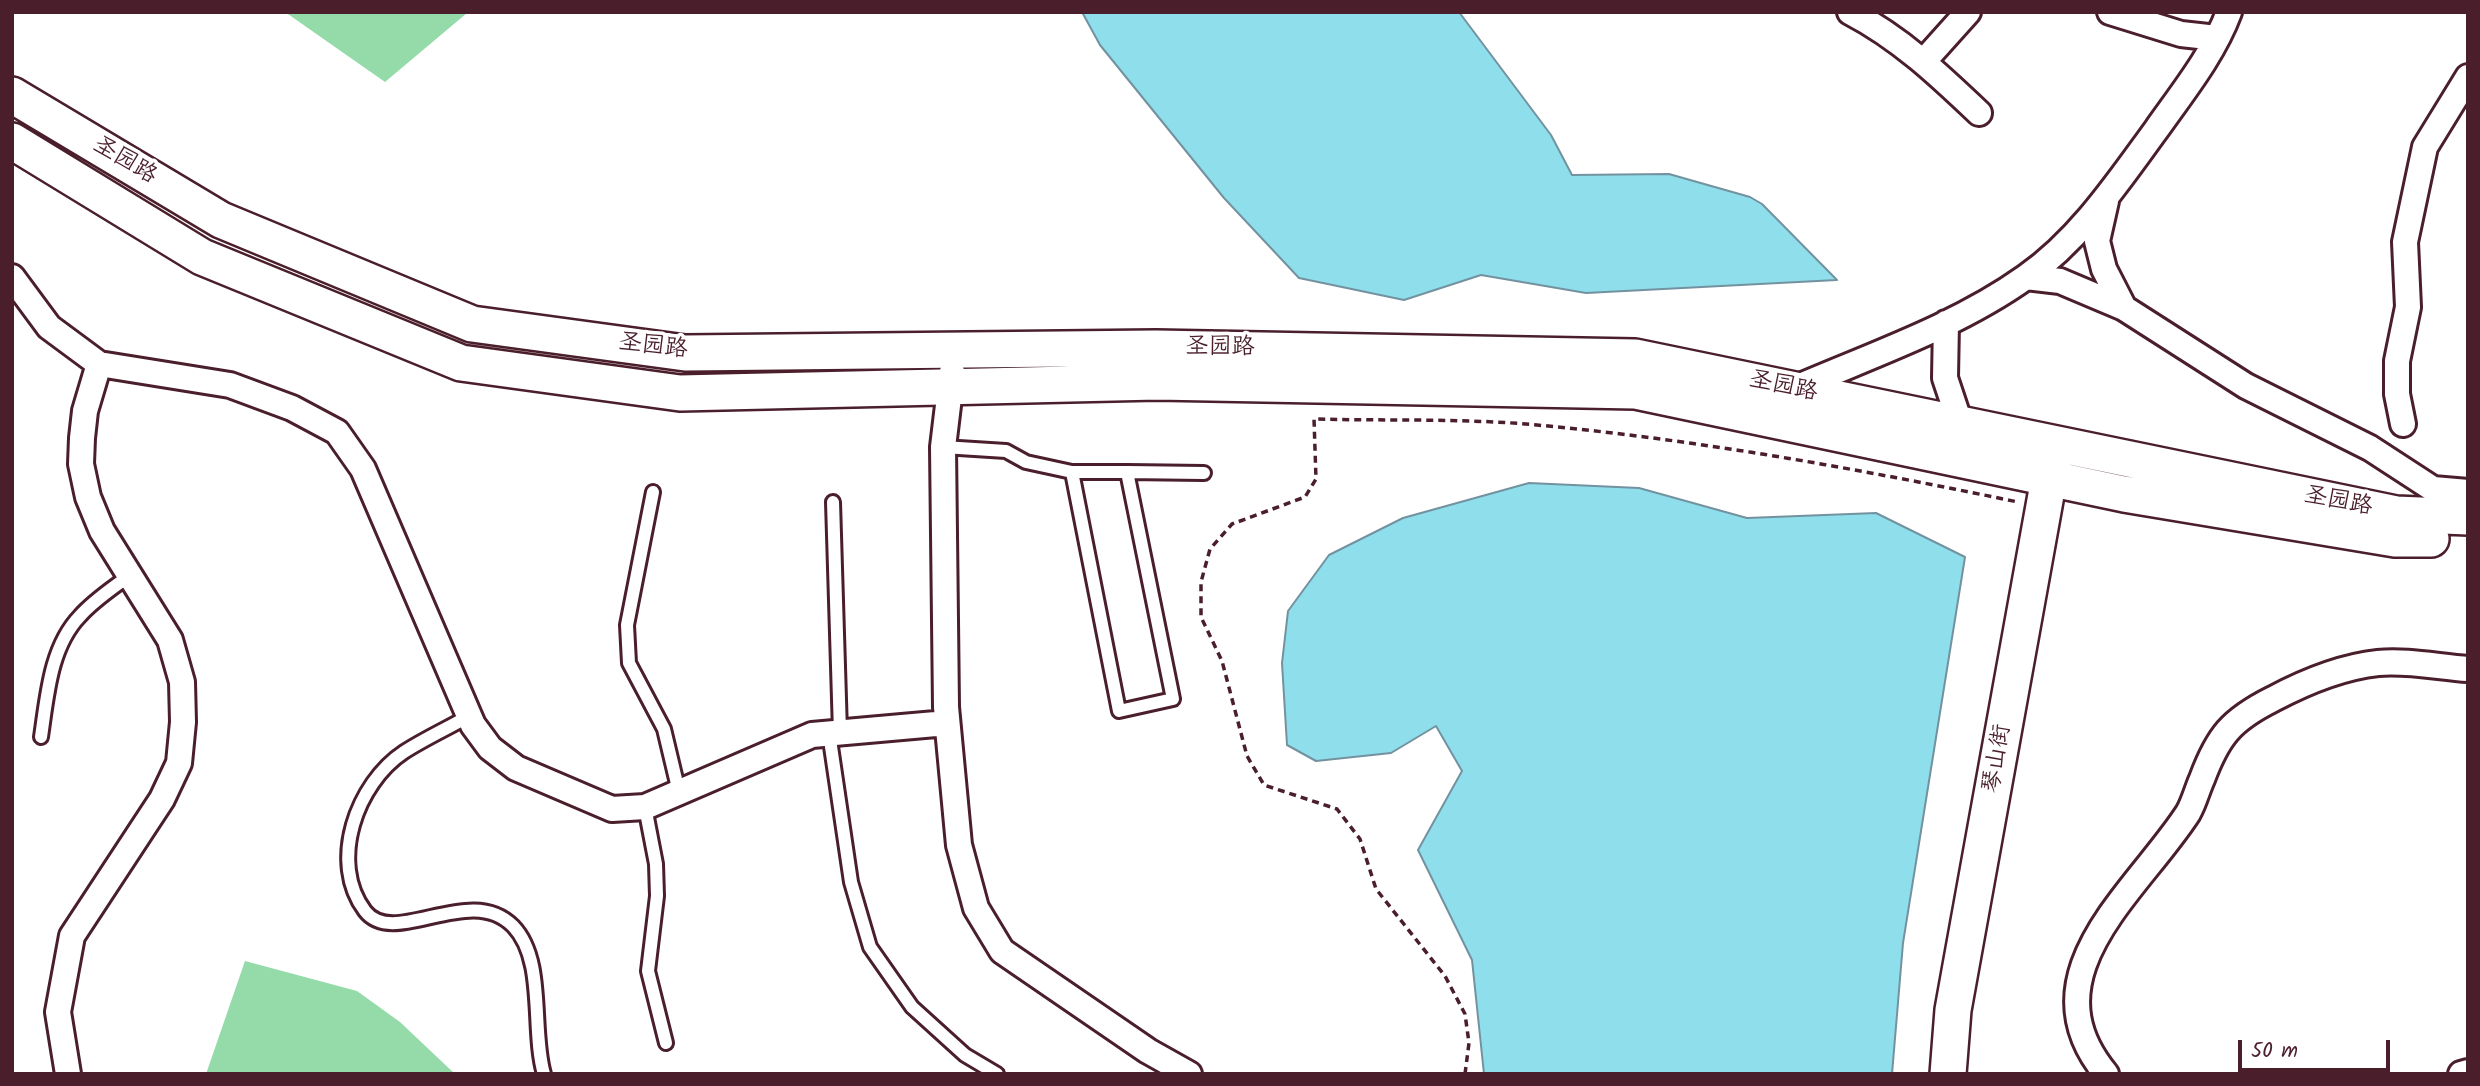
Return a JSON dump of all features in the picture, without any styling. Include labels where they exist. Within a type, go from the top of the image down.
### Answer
[{"type":"street","points":[[1850,12],[1871,23],[1924,61],[1979,113]]},
{"type":"street","points":[[1924,61],[1968,12]]},
{"type":"street","points":[[1791,390],[1946,323],[2026,276],[2059,249],[2107,197],[2188,85],[2217,38],[2229,12]]},
{"type":"street","points":[[2114,13],[2181,34],[2217,38]]},
{"type":"street","points":[[2403,424],[2397,394],[2398,360],[2408,307],[2405,242],[2424,147],[2468,77]]},
{"type":"street","name":"圣园路","points":[[12,95],[221,220],[472,324],[685,353],[1156,348],[1635,357],[1961,426],[2050,477],[2396,514],[2468,517]]},
{"type":"street","name":"圣园路","points":[[12,141],[202,257],[461,363],[680,393],[1157,382],[1635,391],[2124,494],[2395,539],[2468,540]]},
{"type":"street","points":[[2107,197],[2097,242],[2104,269],[2124,308]]},
{"type":"street","points":[[2026,276],[2060,281],[2124,308],[2246,386],[2370,448],[2433,489],[2468,492]]},
{"type":"street","points":[[12,277],[49,327],[99,364],[230,385],[292,408],[337,432],[363,470],[469,716],[490,748],[516,768],[612,809],[645,807],[812,734],[947,723]]},
{"type":"street","points":[[1946,323],[1945,378],[1961,426]]},
{"type":"street","points":[[953,350],[943,447],[947,723],[959,845],[976,908],[1002,951],[1148,1051],[1189,1074]]},
{"type":"street","points":[[68,1074],[58,1012],[72,936],[162,799],[179,763],[182,682],[170,640],[102,531],[88,497],[81,464],[85,411],[99,364]]},
{"type":"street","name":"琴山街","points":[[1948,1074],[1954,1010],[2050,477]]},
{"type":"street","points":[[2106,1074],[2081,1035],[2076,1011],[2087,955],[2128,889],[2189,812],[2217,741],[2236,723],[2272,699],[2349,668],[2380,663],[2468,669]]},
{"type":"street","points":[[2461,1074],[2468,1072]]},
{"type":"lane","points":[[943,447],[1006,452],[1026,462],[1072,472],[1204,473]]},
{"type":"lane","points":[[1072,472],[1119,711],[1173,699],[1127,472]]},
{"type":"lane","points":[[653,492],[627,625],[629,663],[664,729],[679,792]]},
{"type":"lane","points":[[832,502],[835,732],[851,882],[870,947],[912,1007],[965,1055],[997,1074]]},
{"type":"lane","points":[[41,737],[50,676],[60,648],[77,618],[130,575]]},
{"type":"lane","points":[[469,716],[402,753],[379,775],[362,801],[352,826],[348,858],[354,888],[366,913],[390,925],[475,909],[495,911],[514,927],[528,948],[536,1000],[537,1036],[544,1074]]},
{"type":"lane","points":[[645,807],[656,864],[657,897],[648,971],[666,1043]]},
{"type":"path","points":[[1465,1074],[1469,1043],[1465,1014],[1445,976],[1376,890],[1360,839],[1337,809],[1264,785],[1247,756],[1222,661],[1201,617],[1201,582],[1210,549],[1232,524],[1305,497],[1316,479],[1314,419],[1535,425],[1710,445],[1864,470],[2050,477]]},
{"type":"green space","points":[[285,12],[467,12],[467,13],[385,82]]},
{"type":"green space","points":[[245,961],[357,991],[400,1022],[455,1074],[206,1074]]},
{"type":"water","points":[[1082,12],[1459,12],[1551,135],[1572,175],[1669,174],[1750,197],[1762,204],[1837,280],[1586,293],[1481,275],[1404,300],[1299,278],[1224,198],[1100,45]]},
{"type":"water","points":[[1529,483],[1639,488],[1747,518],[1876,513],[1965,557],[1903,943],[1892,1074],[1484,1074],[1472,960],[1418,850],[1462,771],[1436,726],[1391,753],[1316,761],[1287,745],[1282,663],[1288,611],[1329,555],[1403,518]]}]
